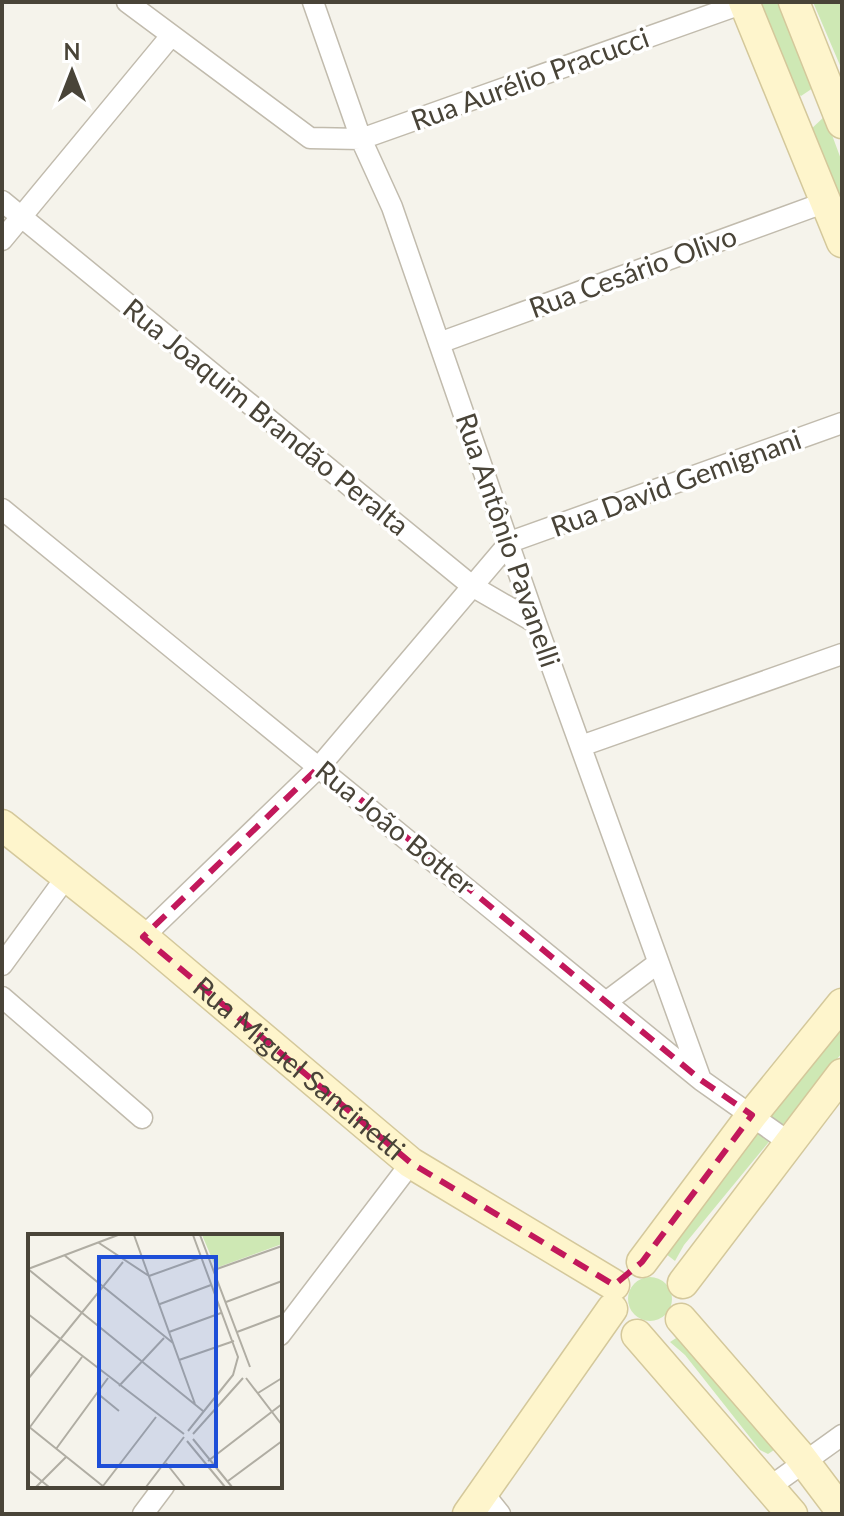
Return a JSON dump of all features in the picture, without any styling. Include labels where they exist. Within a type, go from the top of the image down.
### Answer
[{"type":"main road","points":[[744,2],[842,242]]},
{"type":"main road","points":[[790,114],[839,105],[794,2]]},
{"type":"main road","name":"Rua Miguel Sancinetti","points":[[2,825],[143,937],[411,1163],[613,1297]]},
{"type":"main road","points":[[484,1507],[613,1297],[620,1274],[642,1262],[752,1115],[842,1004]]},
{"type":"main road","points":[[787,1072],[822,1098]]},
{"type":"main road","points":[[683,1283],[842,1074]]},
{"type":"main road","points":[[637,1335],[662,1334],[681,1319],[686,1295],[683,1283],[666,1265],[642,1262]]},
{"type":"main road","points":[[613,1297],[618,1320],[637,1335],[771,1486],[792,1514]]},
{"type":"main road","points":[[681,1319],[842,1512]]},
{"type":"street","points":[[127,2],[170,37],[310,138],[361,139]]},
{"type":"street","name":"Rua Antônio Pavanelli","points":[[313,2],[361,139],[392,207],[536,623],[701,1080]]},
{"type":"street","name":"Rua Aurélio Pracucci","points":[[361,139],[744,2]]},
{"type":"street","points":[[2,240],[170,37]]},
{"type":"street","name":"Rua Joaquim Brandão Peralta","points":[[2,201],[472,586],[536,623]]},
{"type":"street","name":"Rua Cesário Olivo","points":[[439,343],[826,202]]},
{"type":"street","name":"Rua David Gemignani","points":[[510,542],[842,423]]},
{"type":"street","name":"Rua João Botter","points":[[2,509],[701,1080],[790,1143]]},
{"type":"street","points":[[143,937],[320,766],[510,542]]},
{"type":"street","points":[[581,746],[842,654]]},
{"type":"street","points":[[2,965],[67,876]]},
{"type":"street","points":[[606,1002],[658,963]]},
{"type":"street","points":[[2,997],[142,1118]]},
{"type":"street","points":[[282,1332],[411,1163]]},
{"type":"street","points":[[771,1486],[842,1435]]},
{"type":"street","points":[[143,1514],[162,1488]]},
{"type":"highlighted area","points":[[320,766],[701,1080],[752,1115],[642,1262],[614,1285],[411,1163],[143,937]]},
{"type":"green space","points":[[758,2],[777,2],[811,80],[813,88],[801,96],[793,89]]},
{"type":"green space","points":[[813,2],[842,2],[842,70]]},
{"type":"green space","points":[[825,116],[842,162],[842,210],[809,131]]},
{"type":"green space","points":[[842,1025],[842,1053],[684,1245],[675,1261],[657,1247]]},
{"type":"green space","points":[[650,1277],[665,1284],[672,1299],[665,1314],[650,1321],[635,1314],[628,1299],[635,1284]]},
{"type":"green space","points":[[687,1331],[774,1450],[768,1454],[760,1450],[685,1355],[670,1342]]}]
